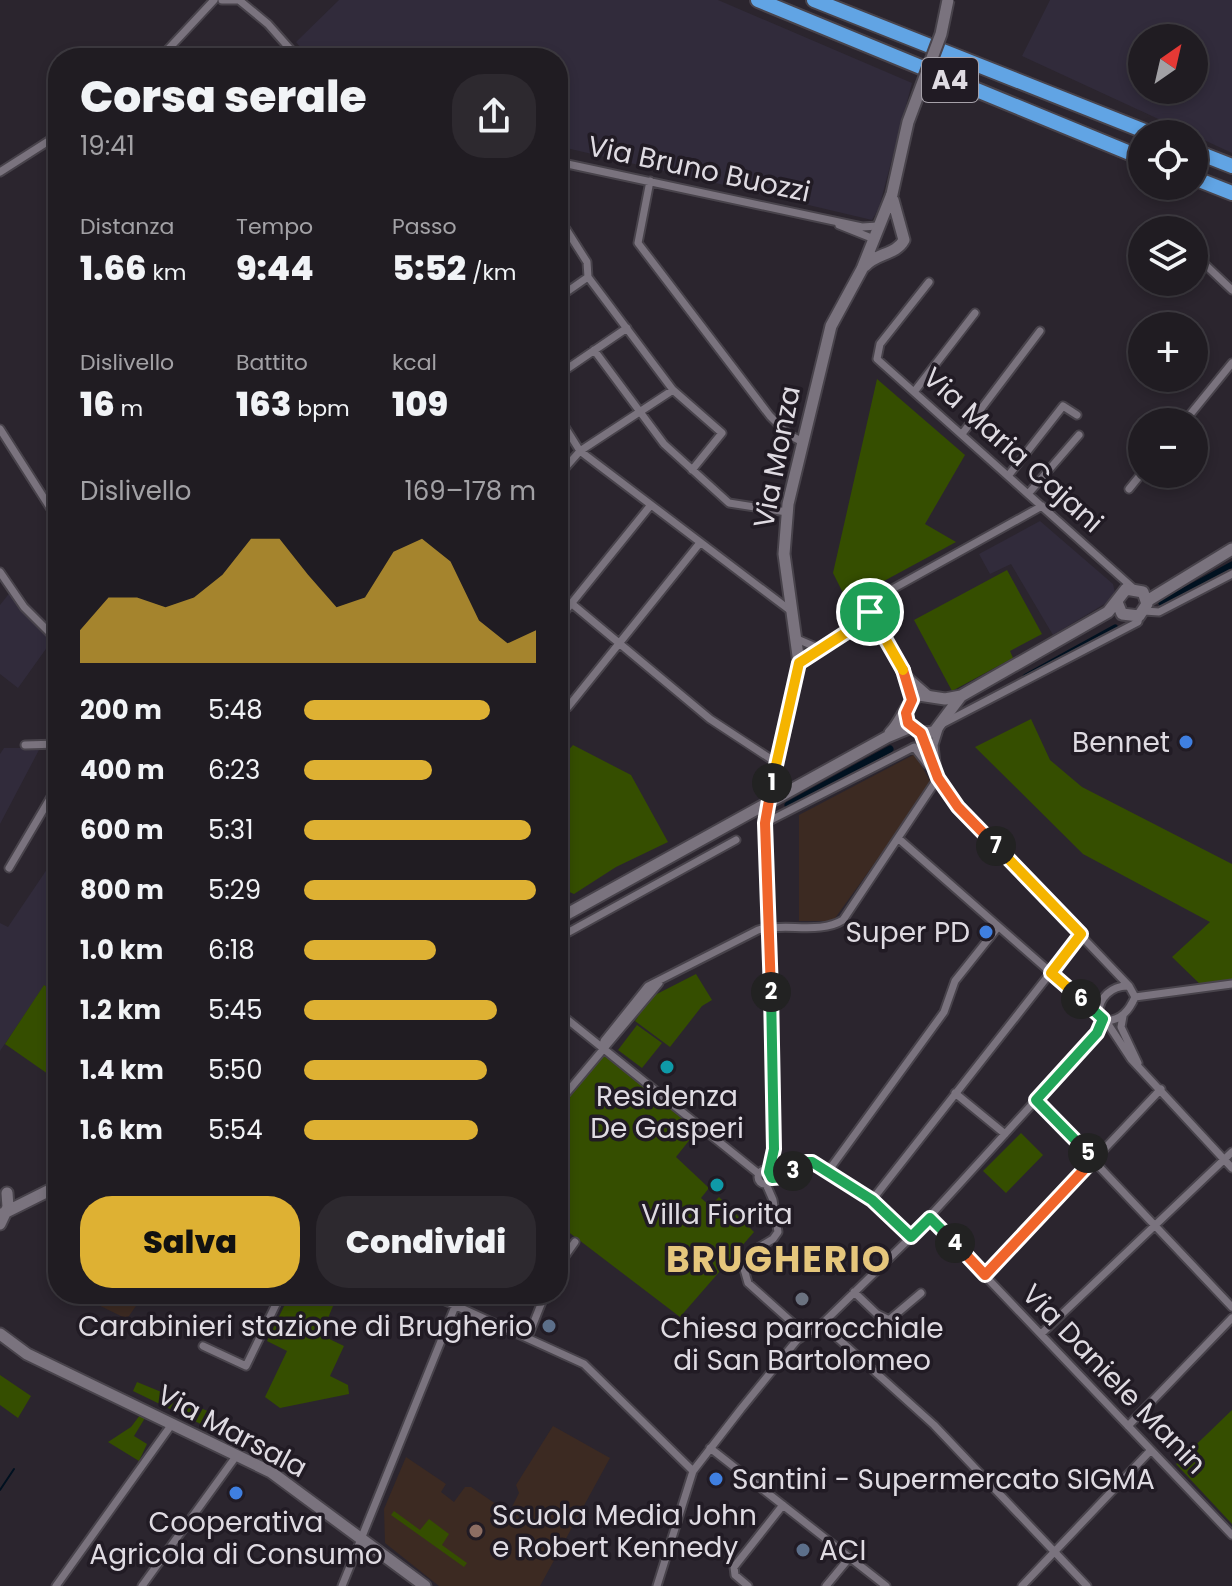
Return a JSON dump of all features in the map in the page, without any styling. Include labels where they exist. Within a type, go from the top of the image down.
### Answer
[{"type":"highway","name":"A4","points":[[758,0],[1128,152]]},
{"type":"highway","name":"A4","points":[[814,0],[1128,124]]},
{"type":"highway","points":[[1208,157],[1232,166]]},
{"type":"highway","points":[[1208,184],[1232,193]]},
{"type":"main road","points":[[892,251],[885,251],[874,240],[892,194],[908,122],[941,34],[948,0]]},
{"type":"main road","points":[[862,269],[878,255],[892,251],[904,240],[892,194]]},
{"type":"main road","points":[[880,225],[891,221],[902,229]]},
{"type":"main road","name":"Via Monza","points":[[768,804],[799,663],[784,554],[787,512],[827,336],[874,240]]},
{"type":"main road","points":[[568,914],[887,737],[943,722],[961,696],[1108,612],[1232,549]]},
{"type":"main road","points":[[1054,645],[1122,614],[1135,600]]},
{"type":"main road","points":[[933,696],[943,722]]},
{"type":"main road","points":[[887,737],[912,700],[961,696]]},
{"type":"main road","points":[[906,713],[916,730]]},
{"type":"main road","points":[[0,1224],[4,1190],[27,1202]]},
{"type":"main road","points":[[2,1211],[48,1191]]},
{"type":"main road","name":"Via Marsala","points":[[1,1337],[27,1354],[283,1479],[425,1586]]},
{"type":"street","points":[[169,48],[214,0]]},
{"type":"street","points":[[222,0],[238,0],[268,24],[289,48]]},
{"type":"street","points":[[0,172],[48,141]]},
{"type":"street","name":"Via Bruno Buozzi","points":[[568,164],[830,221],[867,228],[880,225]]},
{"type":"street","points":[[650,181],[638,243],[770,416],[789,435],[803,442]]},
{"type":"street","name":"Via Bruno Buozzi","points":[[830,221],[874,240]]},
{"type":"street","points":[[568,232],[587,262],[588,277],[673,390],[722,433],[692,470]]},
{"type":"street","points":[[1208,267],[1232,290]]},
{"type":"street","points":[[568,291],[588,277]]},
{"type":"street","name":"Via Maria Cajani","points":[[929,282],[880,344],[877,359],[1114,571],[1135,600]]},
{"type":"street","points":[[914,392],[975,313]]},
{"type":"street","points":[[568,368],[627,328]]},
{"type":"street","points":[[962,434],[1040,331]]},
{"type":"street","points":[[594,350],[664,444],[729,503],[787,512]]},
{"type":"street","points":[[1195,408],[1232,363]]},
{"type":"street","points":[[568,465],[580,451],[673,390]]},
{"type":"street","points":[[1008,476],[1063,406],[1077,415]]},
{"type":"street","points":[[0,429],[48,504]]},
{"type":"street","points":[[568,432],[580,451],[699,544],[793,612]]},
{"type":"street","points":[[1028,494],[1079,435]]},
{"type":"street","points":[[568,607],[650,506]]},
{"type":"street","points":[[799,663],[853,628],[887,592],[1042,506]]},
{"type":"street","points":[[568,707],[699,544]]},
{"type":"street","points":[[0,572],[24,607],[48,631]]},
{"type":"street","points":[[1135,600],[1159,612],[1232,574]]},
{"type":"street","points":[[568,1091],[642,991],[770,927],[832,926],[843,920],[938,778],[934,745],[943,722],[1138,622],[1135,600]]},
{"type":"street","points":[[571,603],[710,719],[777,763]]},
{"type":"street","points":[[870,612],[905,674],[912,700]]},
{"type":"street","points":[[797,639],[818,648]]},
{"type":"street","points":[[905,674],[933,696]]},
{"type":"street","points":[[916,730],[938,778]]},
{"type":"street","points":[[25,745],[48,744]]},
{"type":"street","points":[[765,823],[914,747],[958,807],[1081,934],[1129,986],[1135,997]]},
{"type":"street","points":[[9,868],[48,802]]},
{"type":"street","points":[[768,804],[765,823],[774,1140],[769,1178],[779,1228],[773,1239],[748,1254],[745,1276],[751,1286],[805,1334]]},
{"type":"street","points":[[899,839],[1103,1019]]},
{"type":"street","points":[[568,933],[736,840]]},
{"type":"street","points":[[829,1170],[944,1012],[955,981],[998,927]]},
{"type":"street","points":[[872,1200],[1081,934]]},
{"type":"street","points":[[1135,997],[1232,984]]},
{"type":"street","points":[[1129,986],[1112,989],[1098,1006],[1103,1019],[1124,1051],[1232,1168]]},
{"type":"street","points":[[1135,997],[1123,1016],[1121,1027],[1139,1065]]},
{"type":"street","points":[[1103,1019],[1123,1016]]},
{"type":"street","points":[[657,1586],[693,1471],[710,1448],[805,1334],[822,1324],[930,1218],[1097,1033],[1103,1019]]},
{"type":"street","points":[[568,1020],[750,1168],[769,1178]]},
{"type":"street","points":[[985,1275],[1161,1089]]},
{"type":"street","points":[[955,1093],[1005,1134]]},
{"type":"street","points":[[1036,1100],[1157,1224],[1232,1307]]},
{"type":"street","points":[[1041,1334],[1232,1152]]},
{"type":"street","points":[[759,1174],[760,1182],[784,1177],[806,1161],[829,1170],[872,1200],[911,1237]]},
{"type":"street","name":"Via Daniele Manin","points":[[930,1218],[1232,1535]]},
{"type":"street","points":[[568,1252],[575,1242]]},
{"type":"street","points":[[854,1292],[878,1315],[889,1320],[921,1293]]},
{"type":"street","points":[[273,1304],[274,1309]]},
{"type":"street","points":[[203,1346],[246,1366],[276,1304]]},
{"type":"street","points":[[528,1337],[541,1304]]},
{"type":"street","points":[[342,1586],[455,1305],[528,1337],[593,1371],[693,1471]]},
{"type":"street","points":[[1128,1426],[1232,1318]]},
{"type":"street","points":[[822,1324],[929,1421],[1087,1586]]},
{"type":"street","points":[[56,1586],[172,1424]]},
{"type":"street","points":[[710,1448],[886,1586]]},
{"type":"street","points":[[1022,1586],[1052,1549],[1151,1450]]},
{"type":"street","points":[[142,1586],[237,1455]]},
{"type":"street","points":[[748,1586],[735,1575],[734,1567],[783,1505]]},
{"type":"street","points":[[826,1586],[850,1557]]},
{"type":"shaded area","points":[[339,0],[718,0],[912,83],[879,208],[872,220],[568,148],[568,48],[301,48],[296,42]]},
{"type":"shaded area","points":[[1050,0],[1232,0],[1232,153],[1208,142],[1208,120],[1161,120],[1022,56]]},
{"type":"shaded area","points":[[1040,521],[1113,584],[1116,597],[1053,635],[1011,564],[990,574],[979,554]]},
{"type":"shaded area","points":[[11,591],[48,633],[48,646],[18,688],[0,674],[0,605]]},
{"type":"shaded area","points":[[4,748],[40,748],[0,824],[0,754]]},
{"type":"shaded area","points":[[915,754],[930,781],[928,789],[833,921],[799,921],[799,815]]},
{"type":"shaded area","points":[[48,868],[48,989],[44,986],[0,1051],[0,923],[8,927]]},
{"type":"shaded area","points":[[96,1304],[137,1304],[127,1319]]},
{"type":"shaded area","name":"Scuola Media John e Robert Kennedy","points":[[553,1426],[610,1458],[540,1586],[439,1586],[385,1543],[384,1509],[406,1457],[446,1484],[441,1492],[454,1502],[465,1487],[471,1487],[509,1513],[519,1493],[516,1485]]},
{"type":"green space","points":[[877,379],[965,455],[925,524],[956,542],[847,601],[833,573]]},
{"type":"green space","points":[[1007,570],[1042,634],[1010,651],[1013,658],[952,691],[914,620]]},
{"type":"green space","points":[[1031,719],[1050,760],[1082,787],[1232,864],[1232,982],[1203,987],[1172,957],[1210,922],[1083,854],[975,747]]},
{"type":"green space","points":[[573,745],[631,775],[668,842],[616,867],[574,894],[568,891],[568,751]]},
{"type":"green space","points":[[696,974],[712,1000],[702,1006],[670,1047],[635,1021],[651,997]]},
{"type":"green space","points":[[44,985],[48,988],[48,1074],[5,1044]]},
{"type":"green space","points":[[637,1025],[662,1043],[642,1068],[618,1050]]},
{"type":"green space","points":[[606,1053],[699,1128],[676,1157],[709,1188],[701,1198],[710,1206],[719,1197],[754,1232],[680,1317],[568,1232],[568,1098]]},
{"type":"green space","points":[[1021,1133],[1043,1155],[1006,1193],[983,1171]]},
{"type":"green space","points":[[285,1304],[334,1304],[321,1335],[344,1346],[330,1376],[348,1385],[349,1394],[280,1408],[265,1397],[287,1351],[267,1341]]},
{"type":"green space","points":[[0,1375],[31,1396],[18,1418],[0,1405]]},
{"type":"green space","points":[[137,1382],[215,1414],[209,1428],[133,1391]]},
{"type":"green space","points":[[1232,1410],[1232,1524],[1176,1464]]},
{"type":"green space","points":[[140,1415],[145,1418],[134,1436],[147,1444],[139,1461],[108,1442],[131,1427]]},
{"type":"green space","points":[[394,1511],[420,1530],[429,1519],[449,1534],[442,1545],[467,1563],[464,1567],[391,1515]]},
{"type":"waterway","points":[[1162,603],[1232,565]]},
{"type":"waterway","points":[[1026,677],[1115,628]]},
{"type":"waterway","points":[[788,805],[890,749]]},
{"type":"waterway","points":[[0,1490],[14,1469]]},
{"type":"place","name":"Bennet","points":[[1186,742]]},
{"type":"place","name":"Super PD","points":[[986,932]]},
{"type":"place","name":"Residenza De Gasperi","points":[[667,1067]]},
{"type":"place","name":"Villa Fiorita","points":[[717,1185]]},
{"type":"place","name":"Chiesa parrocchiale di San Bartolomeo","points":[[802,1299]]},
{"type":"place","name":"Carabinieri stazione di Brugherio","points":[[549,1326]]},
{"type":"place","name":"Santini - Supermercato SIGMA","points":[[716,1479]]},
{"type":"place","name":"Cooperativa Agricola di Consumo","points":[[236,1493]]},
{"type":"place","name":"Scuola Media John e Robert Kennedy","points":[[476,1531]]},
{"type":"place","name":"ACI","points":[[803,1550]]},
{"type":"district","name":"BRUGHERIO","points":[[779,1259]]},
{"type":"route","points":[[870,612],[905,674],[912,700],[906,718],[915,731],[921,733],[938,778],[958,807],[1081,934],[1051,973],[1103,1019],[1097,1033],[1036,1100],[1094,1159],[985,1275],[930,1218],[911,1237],[872,1200],[812,1162],[803,1162],[784,1177],[772,1178],[769,1172],[774,1149],[766,817],[799,663],[853,628],[870,612]]}]
